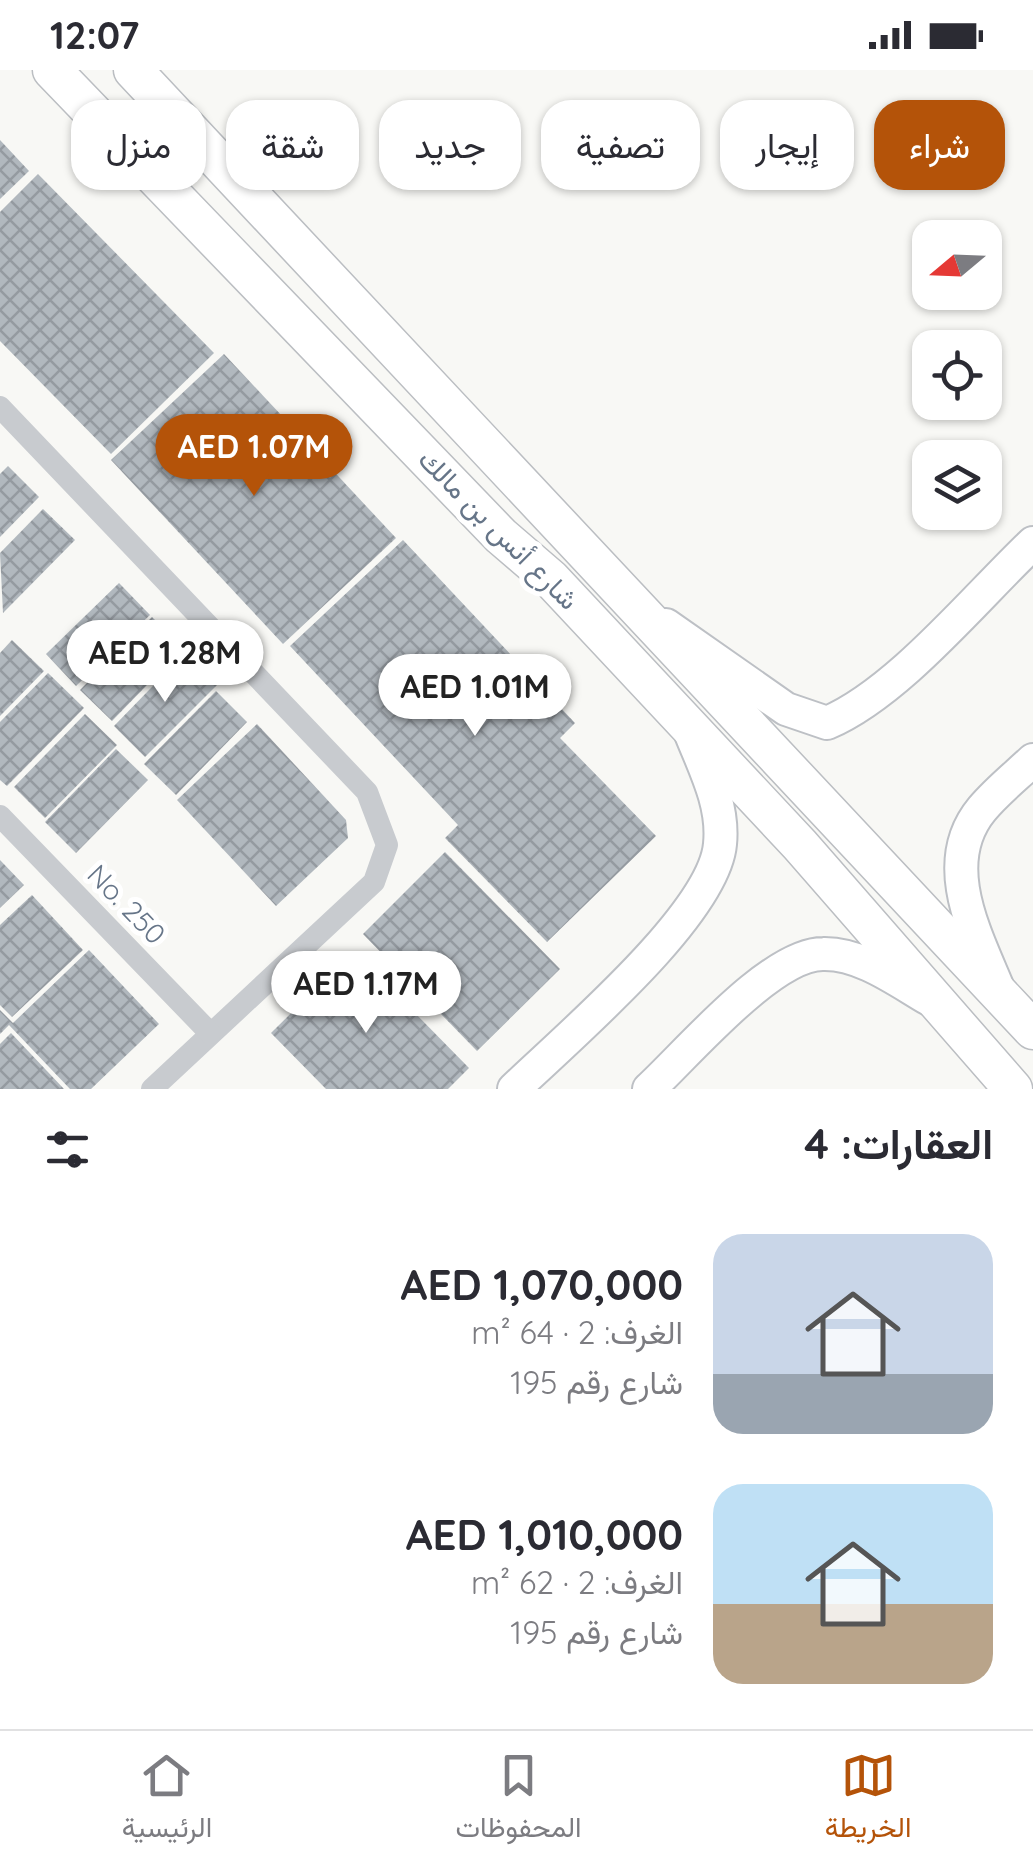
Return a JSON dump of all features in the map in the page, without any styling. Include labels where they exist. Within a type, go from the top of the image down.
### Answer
[{"type":"main road","name":"شارع أنس بن مالك","points":[[52,70],[688,725],[800,845],[1013,1089]]},
{"type":"main road","name":"شارع أنس بن مالك","points":[[133,70],[996,986],[1033,1030]]},
{"type":"main road","points":[[638,606],[786,709],[827,723],[854,711],[882,690],[1033,543]]},
{"type":"main road","points":[[514,1089],[643,964],[712,877],[720,847],[717,797],[688,725]]},
{"type":"main road","points":[[996,986],[966,906],[960,872],[964,839],[981,810],[1033,760]]},
{"type":"main road","points":[[650,1089],[755,989],[803,956],[826,954],[854,959],[938,1004]]},
{"type":"street","points":[[0,407],[367,792],[380,818],[387,846],[374,882],[152,1089]]},
{"type":"street","name":"No. 250","points":[[0,816],[210,1033]]},
{"type":"building","points":[[0,140],[29,171],[0,199]]},
{"type":"building","points":[[38,174],[214,353],[111,454],[0,341],[0,212]]},
{"type":"building","points":[[224,354],[396,538],[283,644],[111,460]]},
{"type":"building","points":[[8,466],[39,497],[0,537],[0,474]]},
{"type":"building","points":[[43,509],[75,540],[3,613],[0,553]]},
{"type":"building","points":[[403,540],[575,723],[560,738],[656,836],[547,942],[445,838],[458,825],[290,646]]},
{"type":"building","points":[[119,583],[150,615],[76,686],[46,654]]},
{"type":"building","points":[[152,617],[183,648],[112,721],[80,690]]},
{"type":"building","points":[[12,640],[44,671],[0,716],[0,653]]},
{"type":"building","points":[[185,653],[217,685],[145,757],[114,726]]},
{"type":"building","points":[[48,673],[84,708],[7,786],[0,780],[0,722]]},
{"type":"building","points":[[216,691],[247,722],[176,795],[144,764]]},
{"type":"building","points":[[85,714],[117,745],[45,818],[14,787]]},
{"type":"building","points":[[257,724],[346,820],[348,838],[276,906],[177,800]]},
{"type":"building","points":[[116,749],[148,780],[76,853],[45,822]]},
{"type":"building","points":[[445,852],[560,969],[477,1051],[363,934]]},
{"type":"building","points":[[0,860],[24,885],[0,908]]},
{"type":"building","points":[[32,895],[83,950],[12,1017],[0,1005],[0,925]]},
{"type":"building","points":[[89,950],[159,1024],[91,1089],[70,1089],[9,1025],[0,1034],[0,1010],[13,1023]]},
{"type":"building","points":[[354,951],[469,1068],[448,1089],[326,1089],[271,1033]]},
{"type":"building","points":[[11,1033],[64,1089],[0,1089],[0,1044]]}]
